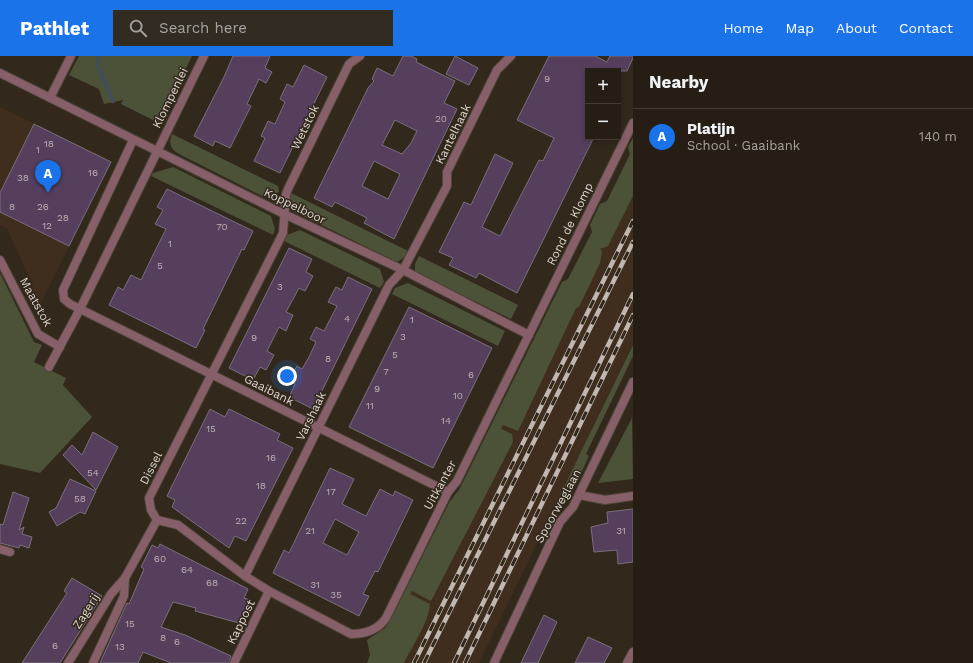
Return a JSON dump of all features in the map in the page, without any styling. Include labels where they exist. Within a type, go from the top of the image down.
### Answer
[{"type":"street","points":[[50,98],[71,56]]},
{"type":"street","name":"Klompenlei","points":[[157,151],[204,56]]},
{"type":"street","name":"Wetstok","points":[[284,214],[288,189],[349,64],[360,56]]},
{"type":"street","name":"Kantelhaak","points":[[403,270],[447,186],[447,172],[497,70],[511,56]]},
{"type":"street","name":"Koppelboor","points":[[0,73],[284,214],[403,270],[529,335]]},
{"type":"street","name":"Rond de Klomp","points":[[529,335],[633,123]]},
{"type":"street","name":"Gaaibank","points":[[133,140],[63,290],[64,300],[319,429],[448,492]]},
{"type":"street","points":[[49,368],[80,309],[157,151]]},
{"type":"street","name":"Dissel","points":[[157,520],[151,510],[149,498],[283,233],[284,214]]},
{"type":"street","name":"Maatstok","points":[[0,260],[38,334],[60,347]]},
{"type":"street","name":"Varshaak","points":[[245,576],[389,285],[403,270]]},
{"type":"street","name":"Uitkanter","points":[[269,591],[351,634],[361,634],[376,628],[386,618],[448,492],[457,481],[529,335]]},
{"type":"street","name":"Spoorweglaan","points":[[494,663],[560,522],[573,507],[633,382]]},
{"type":"street","points":[[579,495],[605,500],[633,496]]},
{"type":"street","points":[[157,520],[178,525],[245,576],[269,591]]},
{"type":"street","name":"Zagerij","points":[[71,662],[111,594],[125,578],[157,520]]},
{"type":"street","points":[[0,549],[10,552]]},
{"type":"street","name":"Zagerij","points":[[94,663],[124,596],[125,578]]},
{"type":"street","name":"Kappost","points":[[234,663],[269,591]]},
{"type":"street","points":[[627,663],[633,652]]},
{"type":"shaded area","points":[[0,107],[111,161],[40,305],[27,299],[33,285],[7,229],[0,225]]},
{"type":"shaded area","points":[[633,183],[633,345],[479,663],[404,663],[409,652],[396,620],[570,302]]},
{"type":"green space","points":[[79,56],[192,56],[159,123],[121,104],[123,100],[104,104],[99,89],[69,75]]},
{"type":"green space","points":[[172,134],[278,186],[279,192],[264,197],[181,155],[171,147],[170,141]]},
{"type":"green space","points":[[633,138],[633,196],[608,246],[600,249],[602,251],[600,263],[579,307],[576,308],[518,431],[503,425],[501,429],[512,434],[513,442],[431,601],[412,591],[410,594],[430,604],[429,612],[420,634],[404,663],[367,663],[370,655],[367,640],[385,628],[390,621],[450,501],[459,490],[562,282],[568,279],[592,232],[590,225],[600,204],[607,201],[630,154],[628,147]]},
{"type":"green space","points":[[173,167],[271,216],[275,229],[273,235],[151,176],[153,173]]},
{"type":"green space","points":[[291,193],[408,251],[405,257],[397,262],[295,212],[289,196]]},
{"type":"green space","points":[[300,230],[380,269],[384,282],[380,288],[284,241],[287,235]]},
{"type":"green space","points":[[419,256],[518,305],[511,319],[415,272],[415,264]]},
{"type":"green space","points":[[0,273],[34,342],[42,345],[34,362],[66,378],[63,385],[92,417],[40,473],[0,464]]},
{"type":"green space","points":[[408,283],[505,331],[498,346],[392,294],[395,288]]},
{"type":"green space","points":[[633,345],[633,356],[586,454],[589,456],[569,499],[560,495]]},
{"type":"green space","points":[[632,418],[633,479],[598,483]]},
{"type":"building","points":[[233,56],[270,56],[265,68],[272,72],[266,83],[259,79],[247,104],[251,106],[230,148],[215,141],[213,146],[194,136]]},
{"type":"building","points":[[403,56],[411,56],[417,59],[416,62],[455,81],[444,103],[457,109],[394,239],[364,223],[367,218],[335,202],[332,207],[314,198],[368,88],[374,81],[372,79],[377,68],[393,76]],"holes":[[[395,120],[417,131],[411,143],[402,154],[382,145]],[[374,161],[400,174],[388,199],[362,186]]]},
{"type":"building","points":[[455,56],[478,68],[469,85],[446,74]]},
{"type":"building","points":[[549,56],[595,56],[607,62],[610,56],[633,56],[627,71],[621,71],[621,68],[585,68],[585,140],[593,140],[517,293],[479,273],[476,278],[449,265],[453,258],[439,252],[464,202],[471,205],[495,154],[513,163],[482,227],[500,236],[539,160],[543,161],[554,138],[517,120]]},
{"type":"building","points":[[304,65],[327,77],[280,173],[254,161],[265,138],[261,136],[268,121],[275,124],[285,102],[280,99],[287,84],[293,87]]},
{"type":"building","points":[[34,124],[111,162],[69,246],[0,212],[0,193]]},
{"type":"building","points":[[167,189],[253,231],[244,250],[242,249],[203,329],[205,330],[196,348],[109,305],[118,287],[123,290],[131,275],[141,280],[166,229],[155,224],[163,210],[157,207]]},
{"type":"building","points":[[289,248],[312,259],[306,272],[313,276],[305,291],[299,288],[286,312],[293,315],[286,331],[279,327],[267,351],[274,355],[266,370],[260,367],[253,380],[229,368]]},
{"type":"building","points":[[348,277],[372,289],[313,409],[289,397],[295,384],[289,381],[297,366],[302,369],[309,357],[316,342],[310,339],[316,327],[324,331],[337,306],[328,302],[336,287],[342,290]]},
{"type":"building","points":[[409,307],[492,348],[433,468],[349,427]]},
{"type":"building","points":[[210,409],[225,417],[229,409],[280,434],[277,440],[293,448],[246,541],[235,536],[229,548],[172,507],[175,500],[167,496]]},
{"type":"building","points":[[93,432],[118,447],[96,490],[63,455],[72,445],[82,455]]},
{"type":"building","points":[[330,468],[354,479],[342,504],[366,516],[380,489],[393,496],[395,491],[413,500],[378,572],[375,571],[363,594],[369,596],[359,616],[273,573],[284,550],[289,553]],"holes":[[[335,519],[359,532],[347,555],[323,543]]]},
{"type":"building","points":[[70,479],[96,491],[85,514],[80,512],[57,526],[49,512],[56,508]]},
{"type":"building","points":[[13,492],[29,498],[19,530],[24,527],[22,534],[32,537],[29,548],[20,545],[19,548],[0,543],[0,524],[3,525]]},
{"type":"building","points":[[633,509],[633,562],[618,564],[617,550],[594,552],[591,527],[608,523],[607,512]]},
{"type":"building","points":[[160,544],[248,589],[244,598],[250,600],[239,623],[195,611],[196,608],[173,602],[161,627],[185,635],[231,656],[229,663],[171,663],[143,652],[138,663],[100,663],[127,603],[129,604],[144,569],[141,567],[152,545],[158,548]]},
{"type":"building","points":[[72,578],[102,596],[60,663],[22,663],[67,593],[64,591]]},
{"type":"building","points":[[544,615],[557,622],[538,663],[521,663]]},
{"type":"building","points":[[588,637],[612,648],[604,663],[575,663]]},
{"type":"waterway","points":[[99,56],[98,66],[113,101]]},
{"type":"railway","points":[[414,663],[633,221]]},
{"type":"railway","points":[[424,663],[633,242]]},
{"type":"railway","points":[[454,663],[633,294]]},
{"type":"railway","points":[[465,663],[633,315]]},
{"type":"place","name":"Platijn","points":[[48,193]]}]
